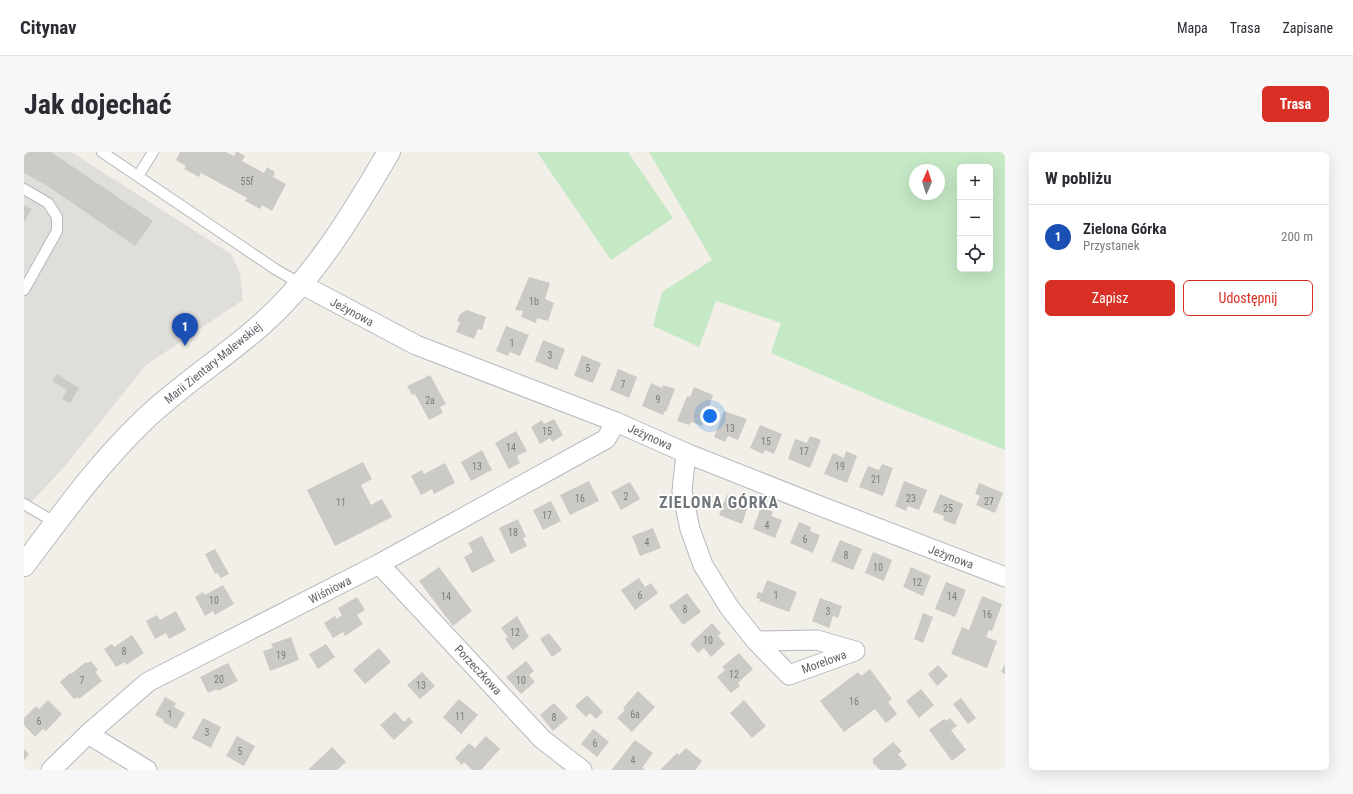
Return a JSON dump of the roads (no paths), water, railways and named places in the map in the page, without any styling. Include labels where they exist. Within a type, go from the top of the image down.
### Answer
[{"type":"street","name":"Marii Zientary-Malewskiej","points":[[24,565],[102,465],[143,420],[262,324],[301,284],[331,245],[361,200],[389,152]]},
{"type":"street","name":"Jeżynowa","points":[[301,284],[416,345],[616,422],[686,453],[1005,577]]},
{"type":"street","name":"Wiśniowa","points":[[51,770],[88,734],[148,682],[380,564],[606,439],[616,422]]},
{"type":"street","points":[[686,453],[682,492],[690,530],[702,565],[728,607],[756,641]]},
{"type":"street","name":"Porzeczkowa","points":[[380,564],[542,739],[582,770]]},
{"type":"street","points":[[88,734],[147,770]]},
{"type":"lane","points":[[102,152],[275,269],[301,284]]},
{"type":"lane","points":[[138,176],[153,152]]},
{"type":"lane","points":[[24,188],[48,203],[57,217],[57,231],[24,290]]},
{"type":"lane","points":[[24,504],[56,523]]},
{"type":"place","name":"Zielona Górka","points":[[185,346]]},
{"type":"district","name":"ZIELONA GÓRKA","points":[[719,502]]}]
